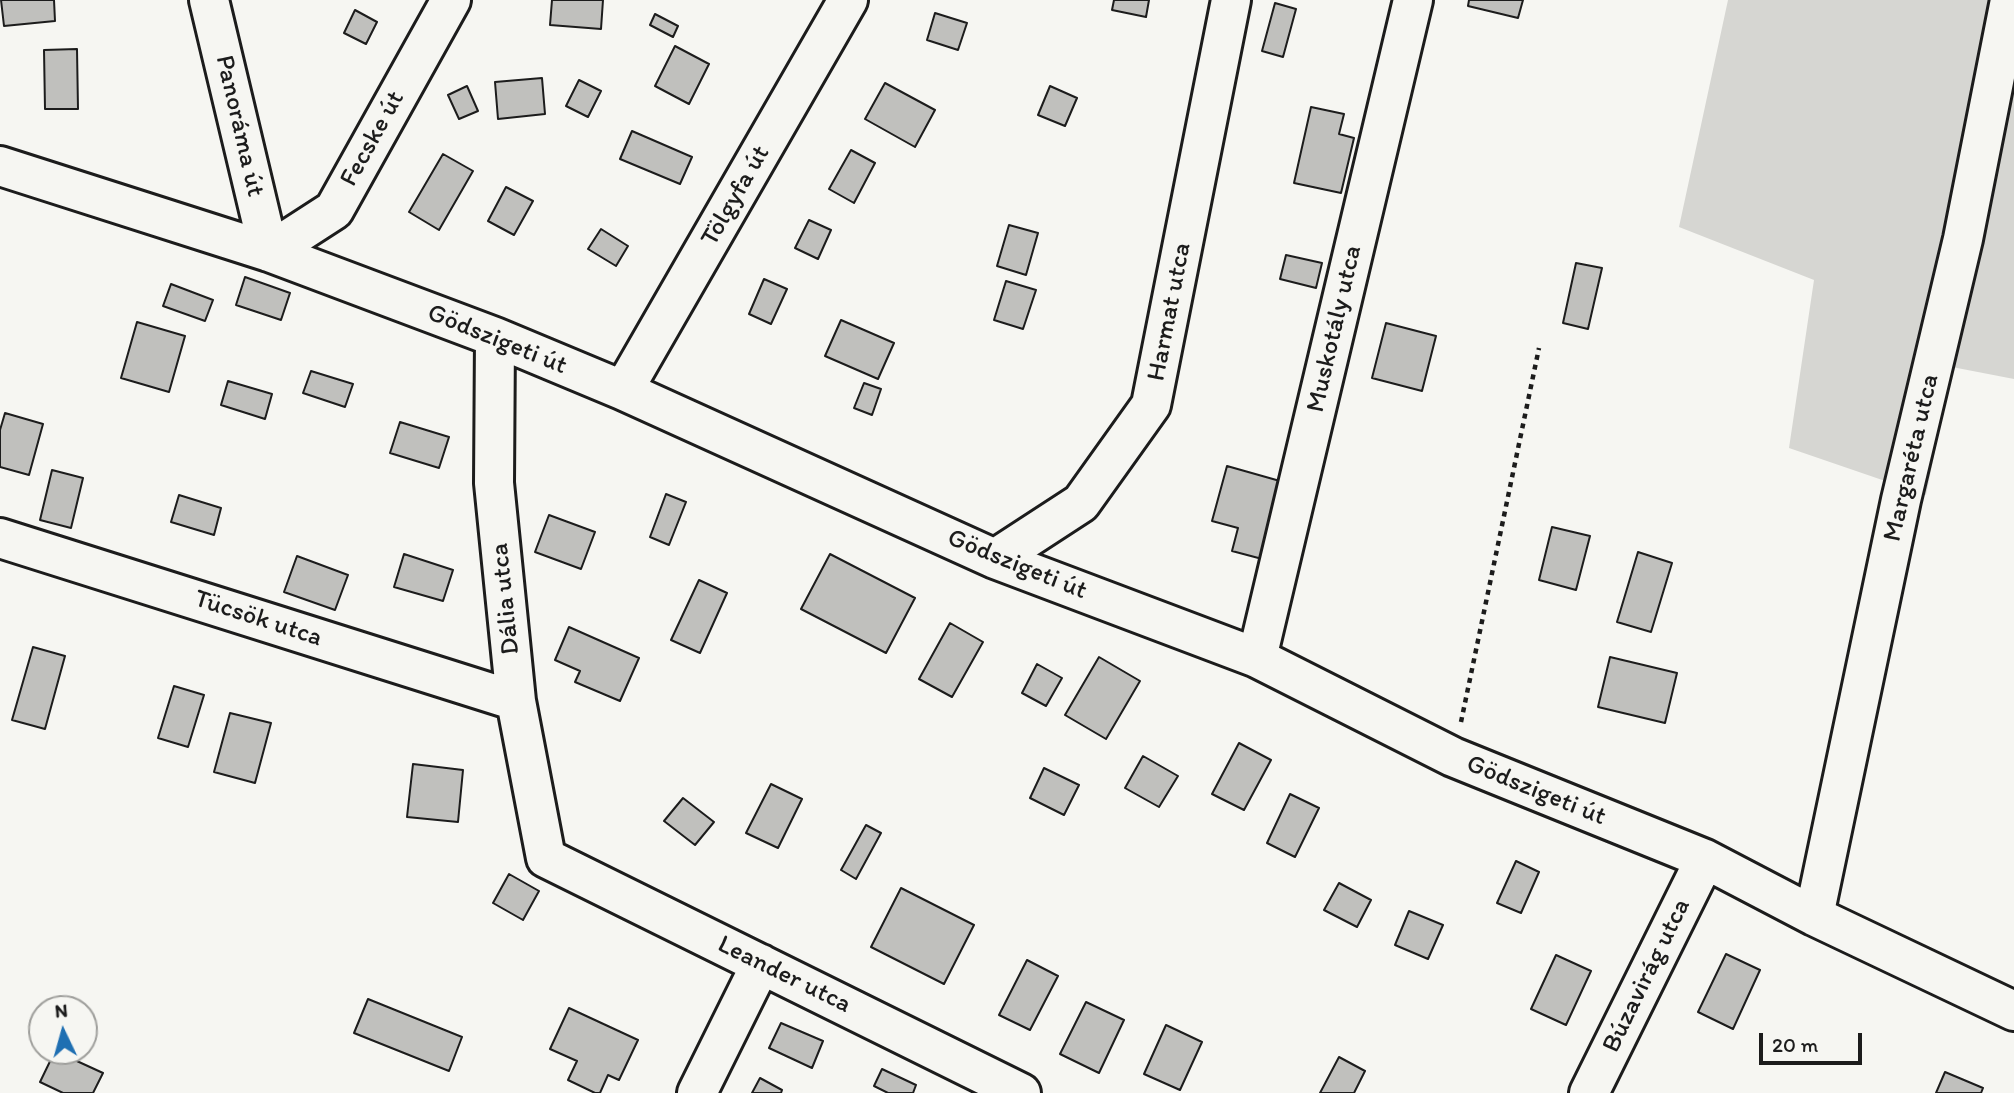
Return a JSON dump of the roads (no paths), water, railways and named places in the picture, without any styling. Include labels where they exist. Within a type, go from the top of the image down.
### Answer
[{"type":"street","name":"Panoráma út","points":[[209,0],[269,253]]},
{"type":"street","name":"Fecske út","points":[[269,253],[334,209],[451,0]]},
{"type":"street","name":"Tölgyfa út","points":[[622,390],[848,0]]},
{"type":"street","name":"Harmat utca","points":[[995,559],[1081,503],[1151,405],[1231,0]]},
{"type":"street","name":"Muskotály utca","points":[[1257,658],[1413,0]]},
{"type":"street","name":"Margaréta utca","points":[[1814,916],[1901,499],[1963,239],[2010,0]]},
{"type":"street","name":"Gödszigeti út","points":[[0,166],[269,253],[495,337],[622,390],[995,559],[1257,658],[1453,757],[1705,859],[1814,916],[2014,1011]]},
{"type":"street","name":"Dália utca","points":[[495,337],[494,483],[516,701],[546,858]]},
{"type":"street","name":"Tücsök utca","points":[[0,538],[516,701]]},
{"type":"street","name":"Leander utca","points":[[546,858],[1021,1093]]},
{"type":"street","name":"Búzavirág utca","points":[[1589,1093],[1705,859]]},
{"type":"street","points":[[697,1093],[761,964]]}]
